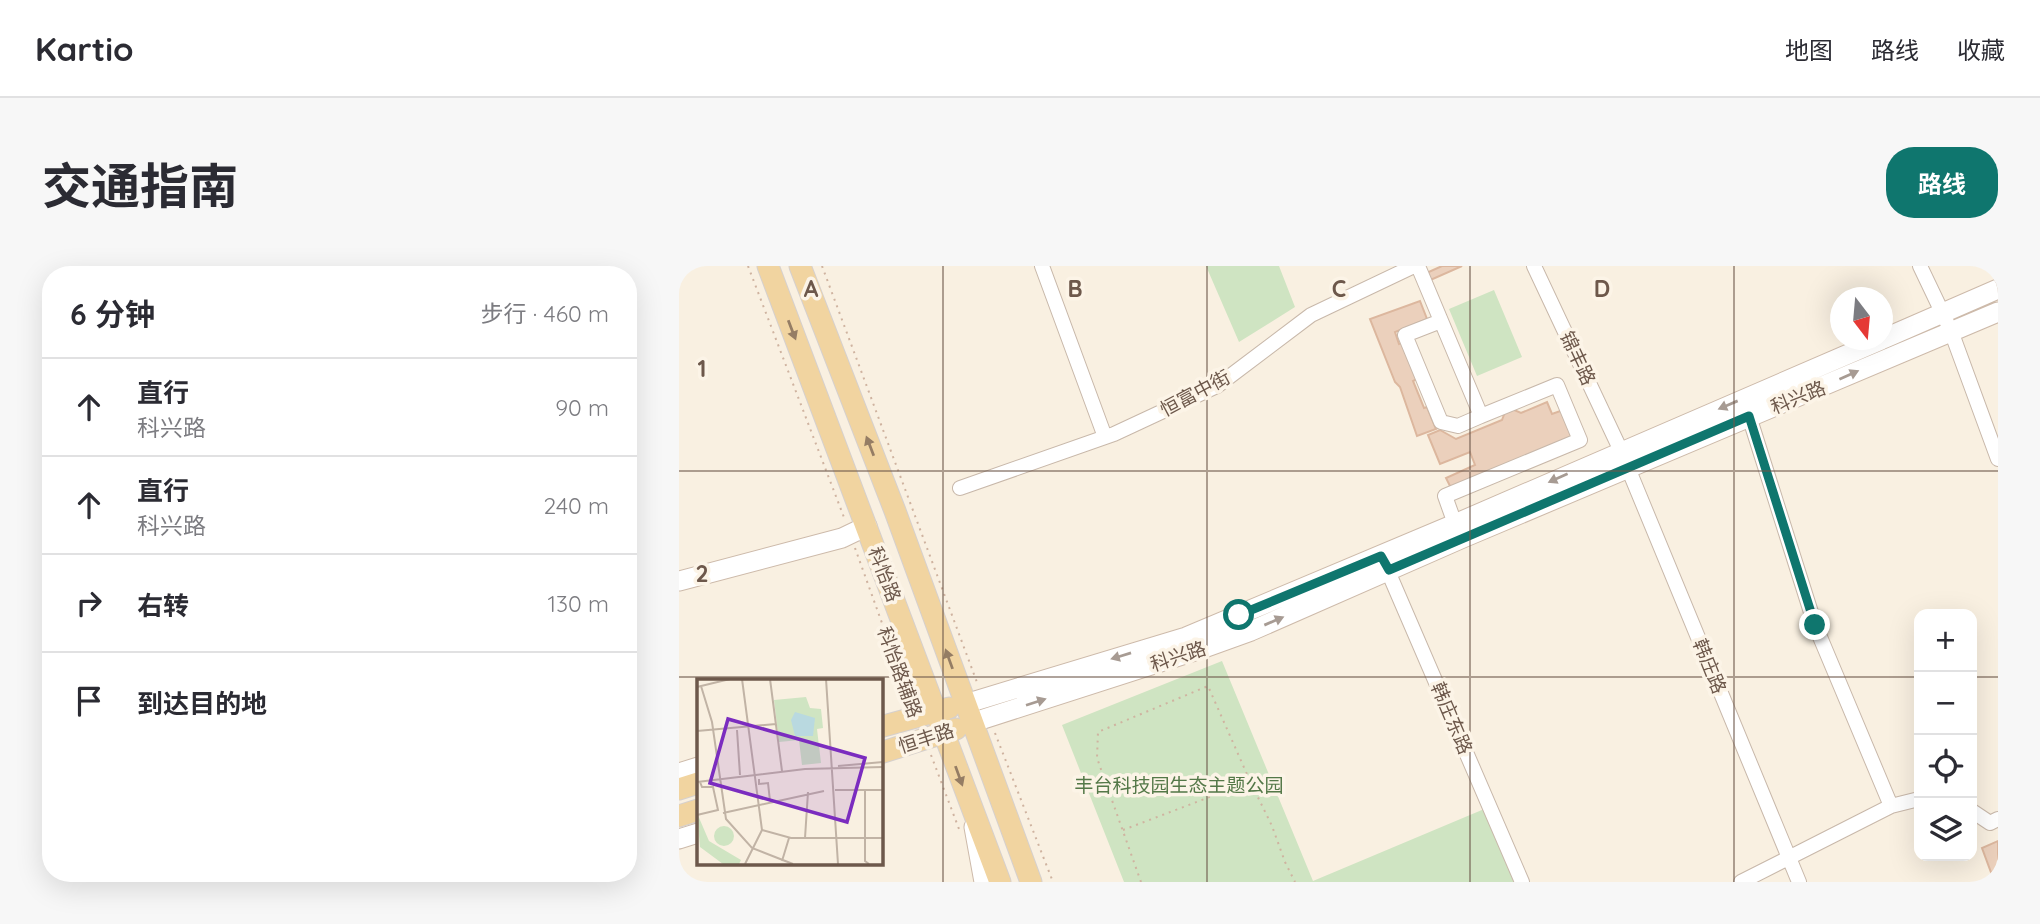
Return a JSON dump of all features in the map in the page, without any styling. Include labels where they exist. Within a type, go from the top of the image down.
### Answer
[{"type":"main road","name":"科怡路","points":[[768,266],[859,531],[902,719],[934,736],[971,808],[1000,882]]},
{"type":"main road","name":"科怡路","points":[[800,266],[895,511],[977,711],[1031,882]]},
{"type":"main road","name":"科兴路","points":[[1893,334],[1998,289]]},
{"type":"main road","name":"科兴路","points":[[1385,563],[1629,469],[1998,312]]},
{"type":"main road","name":"科兴路","points":[[977,711],[1201,649],[1251,631],[1455,524],[1856,350]]},
{"type":"main road","points":[[679,581],[859,531]]},
{"type":"main road","name":"恒丰路","points":[[902,719],[977,711]]},
{"type":"main road","name":"恒丰路","points":[[885,754],[934,736],[977,711]]},
{"type":"main road","points":[[679,773],[697,767]]},
{"type":"main road","points":[[679,789],[697,783]]},
{"type":"main road","points":[[971,808],[983,882]]},
{"type":"main road","points":[[679,817],[697,810]]},
{"type":"main road","points":[[679,839],[697,833]]},
{"type":"street","points":[[1042,266],[1105,437]]},
{"type":"street","points":[[1416,266],[1481,416]]},
{"type":"street","name":"恒富中街","points":[[960,488],[1105,437],[1217,386],[1311,315],[1416,266]]},
{"type":"street","name":"锦丰路","points":[[1534,266],[1621,451]]},
{"type":"street","points":[[1920,266],[1951,331],[1998,459]]},
{"type":"street","points":[[1441,321],[1405,335],[1440,422],[1458,426],[1557,385],[1580,440],[1445,496],[1455,524]]},
{"type":"street","points":[[1749,416],[1815,625],[1891,806]]},
{"type":"street","name":"韩庄路","points":[[1621,451],[1799,882]]},
{"type":"street","name":"韩庄东路","points":[[1385,563],[1522,882]]},
{"type":"street","points":[[1741,882],[1891,806],[1914,800]]},
{"type":"street","points":[[1977,814],[1990,823],[1998,819]]},
{"type":"path","name":"科怡路辅路","points":[[748,266],[859,531],[902,719]]},
{"type":"path","points":[[822,266],[977,711],[1053,882]]},
{"type":"path","points":[[1141,882],[1097,758],[1098,732],[1207,686],[1272,826],[1294,882]]},
{"type":"path","name":"科怡路辅路","points":[[934,736],[959,831]]},
{"type":"path","points":[[1123,830],[1250,781]]},
{"type":"green space","points":[[1206,266],[1279,266],[1295,307],[1239,342]]},
{"type":"green space","points":[[1494,290],[1522,357],[1477,376],[1449,309]]},
{"type":"green space","name":"丰台科技园生态主题公园","points":[[1222,661],[1313,881],[1489,807],[1519,882],[1124,882],[1062,725]]},
{"type":"building","points":[[1442,266],[1462,266],[1426,282],[1422,275]]},
{"type":"building","points":[[1420,301],[1427,319],[1395,332],[1417,379],[1413,381],[1424,408],[1427,407],[1436,429],[1417,436],[1400,387],[1395,382],[1370,319]]},
{"type":"building","points":[[1547,402],[1552,414],[1563,410],[1575,439],[1452,490],[1446,478],[1475,465],[1470,452],[1440,464],[1428,435],[1440,430],[1456,439],[1502,420],[1505,412],[1512,409],[1521,413]]},
{"type":"building","points":[[1998,841],[1998,872],[1992,875],[1982,848]]},
{"type":"route","points":[[1239,615],[1381,556],[1389,570],[1749,416],[1815,625]]}]
